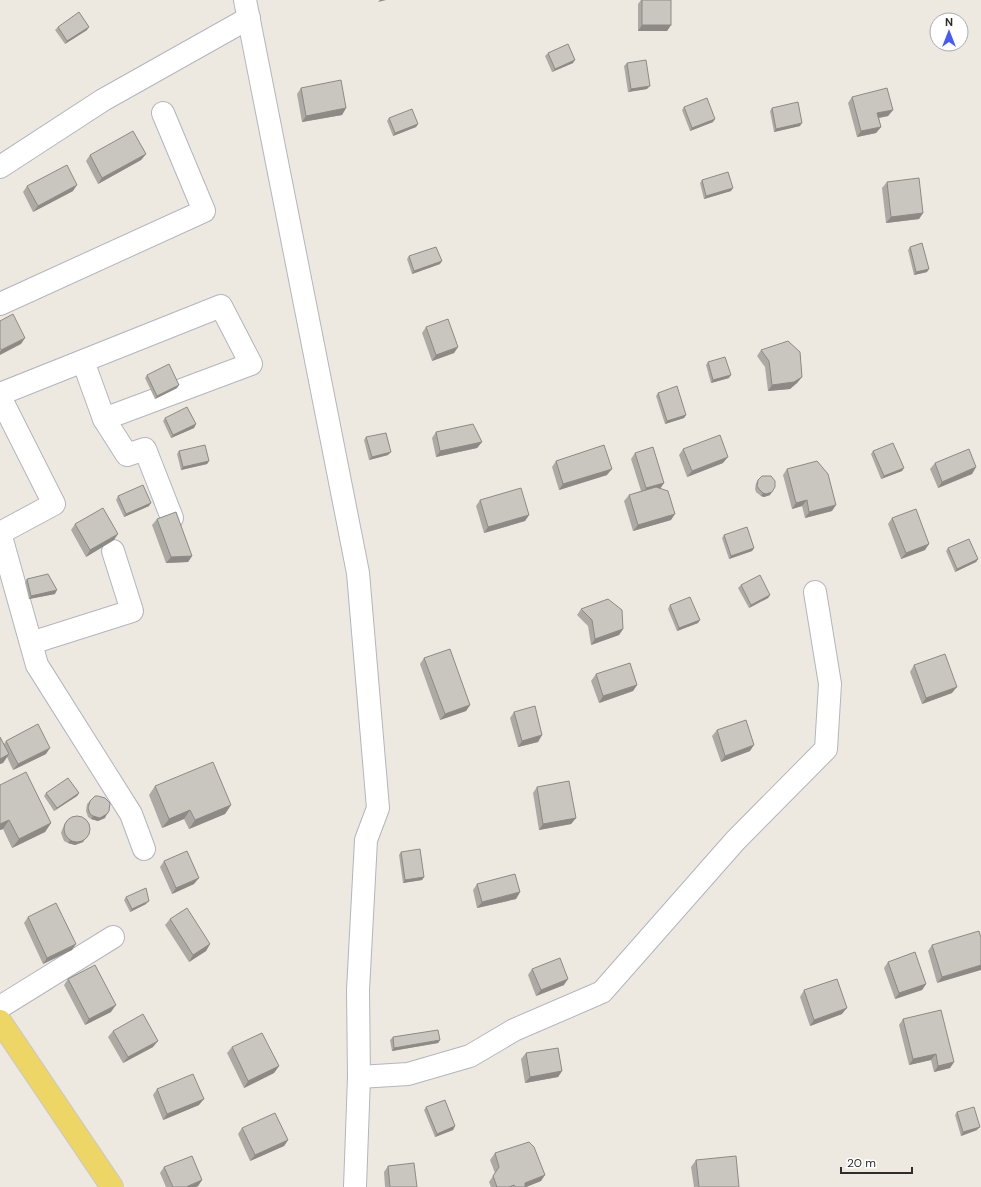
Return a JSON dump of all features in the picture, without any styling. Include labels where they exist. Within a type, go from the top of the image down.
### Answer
[{"type":"main road","points":[[0,1020],[112,1187]]},
{"type":"street","points":[[0,167],[247,9],[358,573],[378,808],[366,840],[358,990],[359,1077],[355,1187]]},
{"type":"street","points":[[0,304],[204,211],[163,113]]},
{"type":"street","points":[[104,419],[251,364],[221,306],[0,396],[54,504],[0,533],[37,665],[131,814],[144,849]]},
{"type":"street","points":[[83,361],[104,419],[127,455],[145,449],[172,518]]},
{"type":"street","points":[[31,643],[132,610],[113,551]]},
{"type":"street","points":[[359,1077],[408,1074],[470,1056],[514,1030],[602,992],[735,841],[826,749],[830,684],[815,592]]},
{"type":"street","points":[[0,1007],[113,937]]},
{"type":"building","points":[[642,0],[671,0],[671,25],[642,25]]},
{"type":"building","points":[[79,12],[89,27],[67,41],[58,27]]},
{"type":"building","points":[[568,44],[575,60],[555,69],[548,53]]},
{"type":"building","points":[[646,60],[650,86],[631,89],[627,63]]},
{"type":"building","points":[[341,80],[346,108],[306,116],[301,88]]},
{"type":"building","points":[[887,88],[893,110],[877,113],[881,127],[861,131],[852,97]]},
{"type":"building","points":[[707,98],[715,119],[692,128],[684,107]]},
{"type":"building","points":[[798,102],[802,123],[776,129],[772,108]]},
{"type":"building","points":[[412,109],[418,124],[395,133],[389,118]]},
{"type":"building","points":[[133,131],[146,154],[102,178],[90,155]]},
{"type":"building","points":[[67,165],[77,185],[38,206],[27,186]]},
{"type":"building","points":[[728,172],[733,188],[706,196],[702,180]]},
{"type":"building","points":[[919,178],[923,213],[891,217],[887,182]]},
{"type":"building","points":[[922,243],[929,269],[916,272],[910,247]]},
{"type":"building","points":[[436,247],[442,261],[414,271],[409,256]]},
{"type":"building","points":[[13,314],[25,338],[1,350],[0,321]]},
{"type":"building","points":[[448,319],[458,347],[436,355],[426,327]]},
{"type":"building","points":[[788,341],[800,352],[802,377],[794,382],[772,385],[769,361],[761,350]]},
{"type":"building","points":[[725,357],[731,375],[713,380],[708,362]]},
{"type":"building","points":[[169,364],[179,385],[157,396],[147,375]]},
{"type":"building","points":[[677,386],[686,415],[667,421],[658,393]]},
{"type":"building","points":[[187,407],[196,424],[173,435],[165,418]]},
{"type":"building","points":[[473,424],[482,442],[440,451],[436,432]]},
{"type":"building","points":[[386,433],[391,452],[372,457],[366,437]]},
{"type":"building","points":[[720,435],[728,457],[692,471],[683,449]]},
{"type":"building","points":[[893,443],[904,468],[884,476],[873,451]]},
{"type":"building","points":[[205,445],[209,461],[183,467],[179,451]]},
{"type":"building","points":[[604,445],[612,469],[563,484],[556,461]]},
{"type":"building","points":[[653,447],[664,483],[646,488],[635,453]]},
{"type":"building","points":[[969,449],[976,467],[942,482],[935,463]]},
{"type":"building","points":[[817,461],[828,474],[836,505],[809,512],[807,500],[796,503],[787,469]]},
{"type":"building","points":[[762,476],[771,476],[775,481],[775,487],[772,492],[766,494],[763,493],[757,486],[758,480]]},
{"type":"building","points":[[143,485],[151,503],[126,514],[118,496]]},
{"type":"building","points":[[656,487],[668,491],[675,514],[638,525],[629,495]]},
{"type":"building","points":[[521,488],[529,515],[488,527],[480,500]]},
{"type":"building","points":[[103,508],[118,534],[90,550],[75,524]]},
{"type":"building","points":[[916,509],[929,544],[906,553],[892,518]]},
{"type":"building","points":[[176,512],[192,556],[171,557],[157,519]]},
{"type":"building","points":[[747,527],[754,548],[731,556],[724,535]]},
{"type":"building","points":[[969,539],[978,559],[957,569],[948,548]]},
{"type":"building","points":[[48,574],[57,590],[31,596],[27,579]]},
{"type":"building","points":[[760,575],[770,595],[751,605],[741,585]]},
{"type":"building","points":[[690,597],[700,620],[679,628],[670,605]]},
{"type":"building","points":[[608,599],[622,610],[623,629],[595,639],[592,620],[581,609]]},
{"type":"building","points":[[450,649],[470,705],[445,714],[424,658]]},
{"type":"building","points":[[945,654],[957,687],[926,698],[914,665]]},
{"type":"building","points":[[630,663],[637,685],[603,696],[596,674]]},
{"type":"building","points":[[535,706],[542,735],[522,741],[514,712]]},
{"type":"building","points":[[746,720],[754,745],[725,756],[717,730]]},
{"type":"building","points":[[38,724],[50,748],[18,764],[6,741]]},
{"type":"building","points":[[0,737],[9,754],[0,759]]},
{"type":"building","points":[[213,762],[231,805],[195,820],[190,810],[169,819],[155,786]]},
{"type":"building","points":[[26,772],[51,823],[19,839],[9,820],[0,824],[0,785]]},
{"type":"building","points":[[68,778],[79,793],[57,808],[46,793]]},
{"type":"building","points":[[569,781],[576,818],[543,824],[537,787]]},
{"type":"building","points":[[95,796],[105,798],[110,803],[107,814],[100,818],[90,814],[88,808],[90,801]]},
{"type":"building","points":[[77,816],[86,820],[90,829],[86,838],[77,842],[68,838],[64,829],[68,820]]},
{"type":"building","points":[[420,849],[424,877],[405,880],[401,852]]},
{"type":"building","points":[[187,851],[199,878],[176,888],[164,861]]},
{"type":"building","points":[[515,874],[520,892],[482,902],[477,884]]},
{"type":"building","points":[[146,888],[149,901],[132,909],[126,897]]},
{"type":"building","points":[[56,903],[76,944],[47,958],[28,917]]},
{"type":"building","points":[[187,908],[210,944],[193,955],[170,919]]},
{"type":"building","points":[[979,931],[981,938],[981,965],[942,977],[932,945]]},
{"type":"building","points":[[915,952],[926,984],[899,993],[888,962]]},
{"type":"building","points":[[560,958],[568,979],[541,990],[532,969]]},
{"type":"building","points":[[95,965],[116,1005],[89,1019],[68,979]]},
{"type":"building","points":[[837,979],[847,1008],[814,1020],[804,990]]},
{"type":"building","points":[[941,1010],[954,1062],[938,1066],[936,1054],[913,1059],[903,1019]]},
{"type":"building","points":[[143,1014],[158,1041],[128,1057],[113,1031]]},
{"type":"building","points":[[438,1030],[440,1040],[394,1048],[393,1037]]},
{"type":"building","points":[[262,1033],[279,1066],[248,1081],[232,1047]]},
{"type":"building","points":[[558,1048],[562,1071],[530,1077],[526,1053]]},
{"type":"building","points":[[193,1074],[204,1099],[167,1114],[157,1089]]},
{"type":"building","points":[[445,1100],[455,1126],[437,1134],[426,1107]]},
{"type":"building","points":[[974,1107],[980,1127],[963,1132],[957,1112]]},
{"type":"building","points":[[275,1113],[288,1140],[255,1155],[242,1128]]},
{"type":"building","points":[[529,1142],[534,1147],[545,1175],[525,1183],[525,1187],[516,1187],[514,1185],[509,1187],[497,1187],[493,1176],[499,1167],[495,1153]]},
{"type":"building","points":[[192,1156],[202,1180],[186,1187],[173,1187],[164,1167]]},
{"type":"building","points":[[736,1156],[739,1187],[699,1187],[696,1160]]},
{"type":"building","points":[[414,1163],[417,1187],[390,1187],[388,1166]]}]
